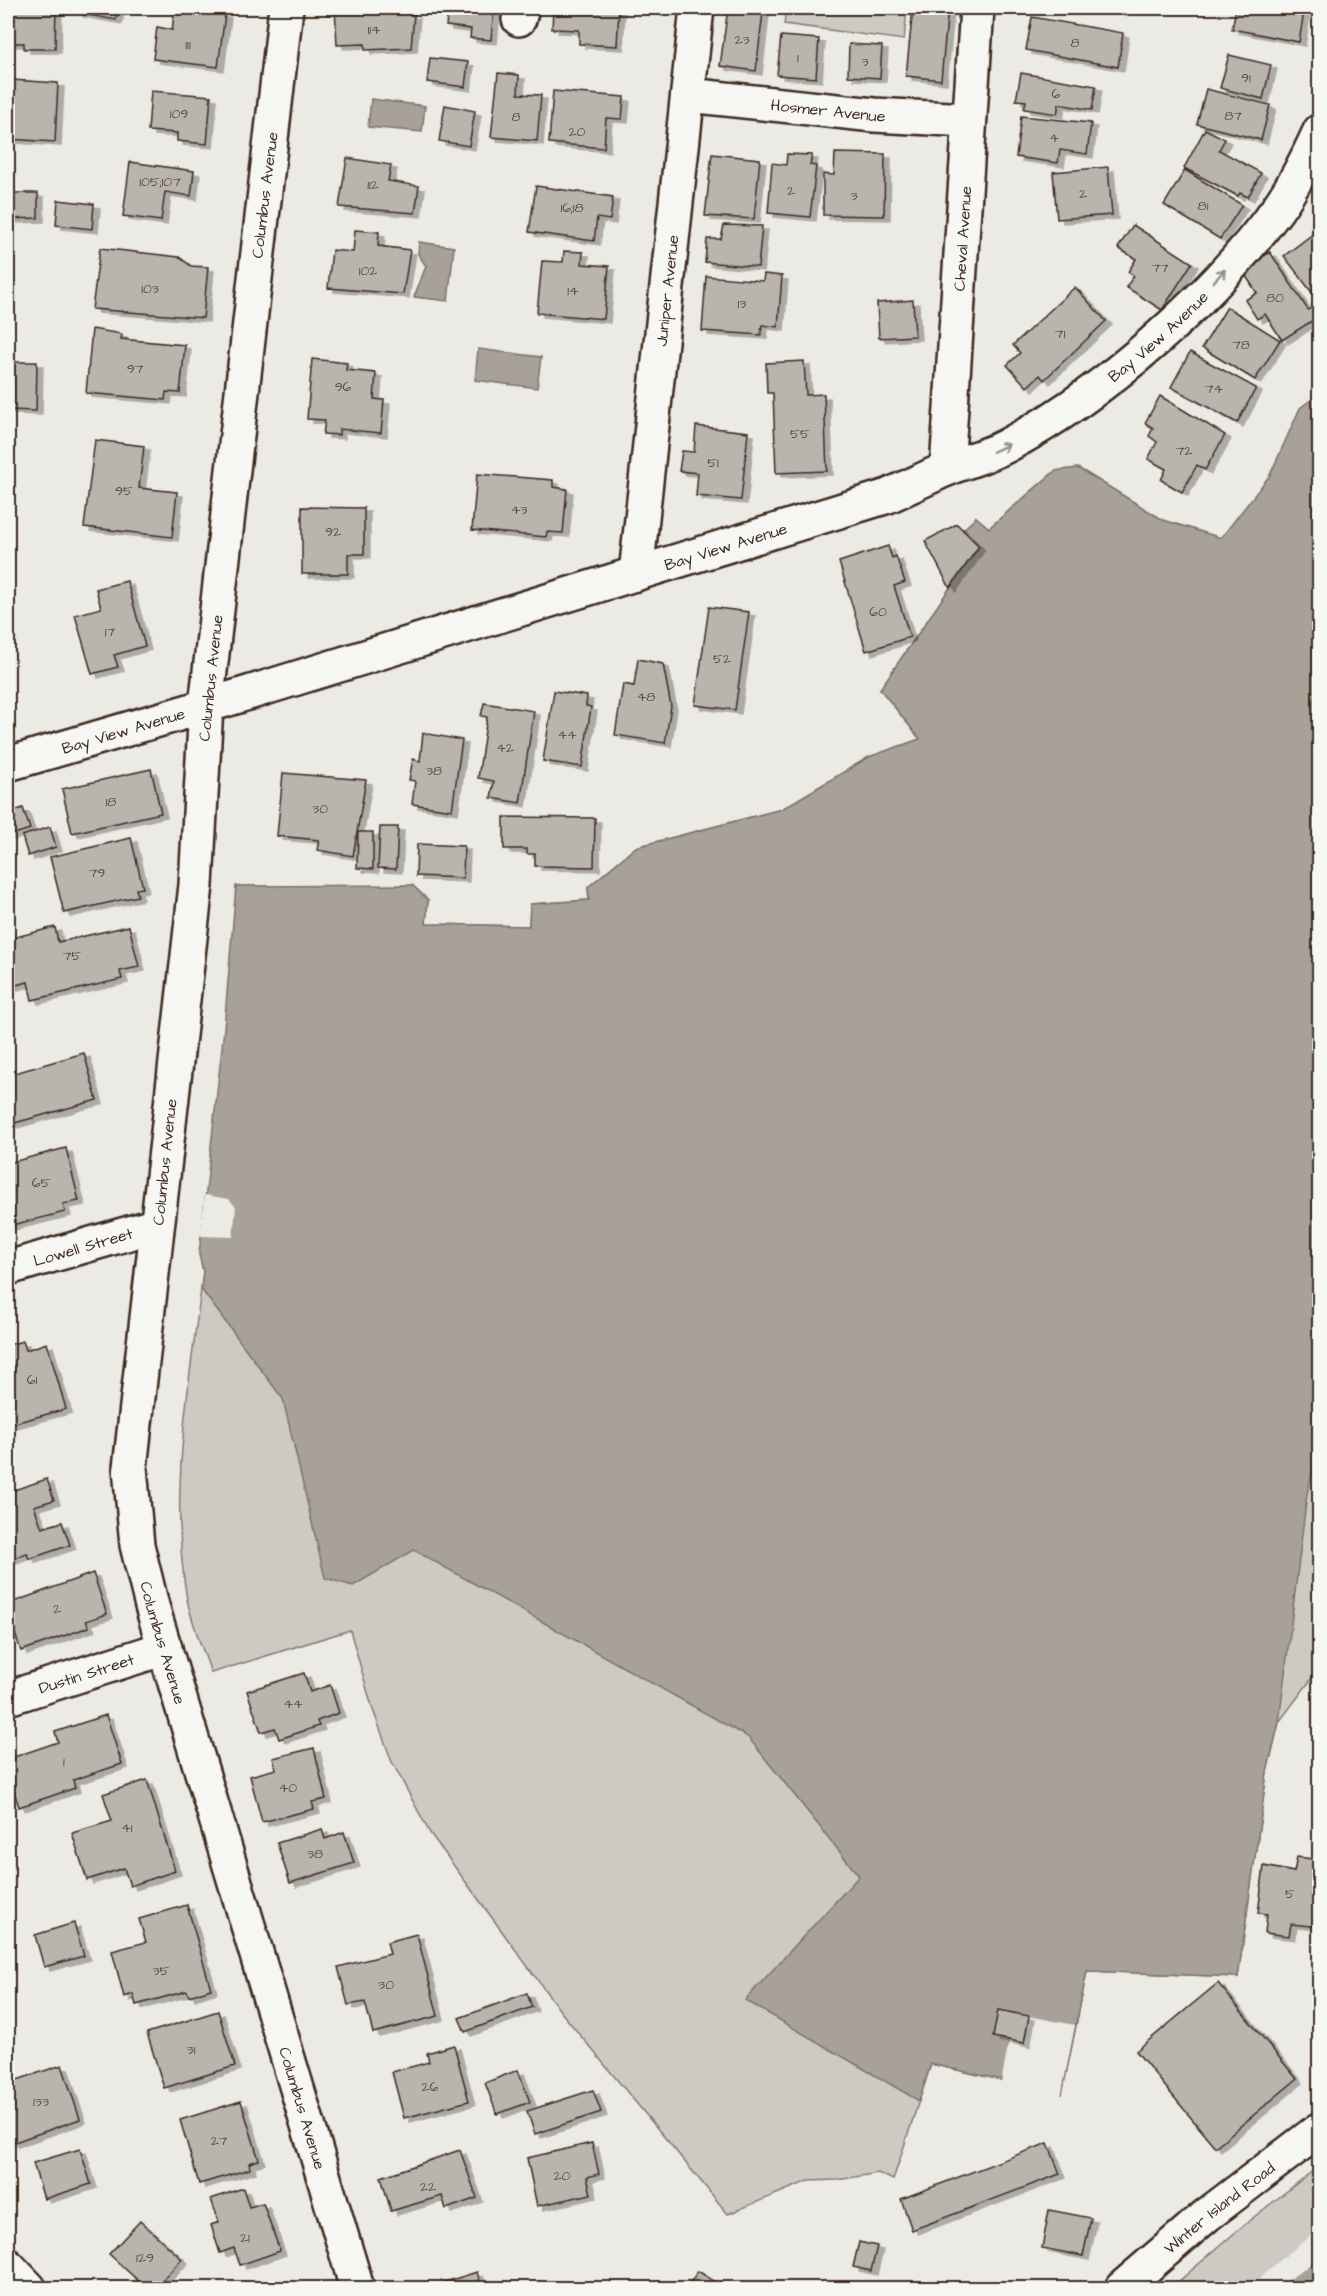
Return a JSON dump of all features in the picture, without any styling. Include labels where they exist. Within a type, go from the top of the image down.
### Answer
[{"type":"street","name":"Columbus Avenue","points":[[286,8],[206,706],[196,885],[130,1468],[137,1545],[165,1648],[357,2289]]},
{"type":"street","name":"Juniper Avenue","points":[[636,574],[697,8]]},
{"type":"street","name":"Cheval Avenue","points":[[947,469],[977,8]]},
{"type":"street","name":"Hosmer Avenue","points":[[688,95],[874,115],[969,120]]},
{"type":"street","name":"Bay View Avenue","points":[[8,764],[206,706],[888,496],[947,469],[1005,447],[1112,376],[1164,331],[1246,248],[1277,210],[1302,169],[1320,131]]},
{"type":"street","name":"Lowell Street","points":[[8,1268],[157,1225]]},
{"type":"street","name":"Dustin Street","points":[[8,1698],[165,1648]]},
{"type":"street","name":"Winter Island Road","points":[[1122,2289],[1207,2215],[1320,2129]]},
{"type":"street","points":[[8,2266],[29,2289]]},
{"type":"shaded area","points":[[786,8],[907,8],[904,40],[784,24]]},
{"type":"shaded area","points":[[371,99],[425,106],[422,132],[368,127]]},
{"type":"shaded area","points":[[419,242],[454,247],[448,301],[414,297],[426,266],[418,254]]},
{"type":"shaded area","points":[[478,349],[541,357],[537,388],[475,380]]},
{"type":"shaded area","points":[[1319,394],[1320,1443],[1307,1494],[1279,1722],[1267,1772],[1238,1977],[1087,1971],[1062,2094],[931,2064],[919,2101],[745,2000],[859,1876],[748,1737],[414,1550],[353,1586],[325,1578],[283,1399],[201,1289],[203,1271],[199,1254],[224,1029],[236,886],[412,885],[428,900],[426,924],[529,926],[530,904],[589,900],[588,887],[636,847],[782,809],[869,757],[920,739],[880,689],[979,546],[963,530],[976,517],[989,528],[1055,471],[1078,468],[1163,520],[1221,538],[1270,475],[1300,408]]},
{"type":"shaded area","points":[[1078,468],[1163,520],[1221,538],[1320,618],[1319,1669],[1279,1722],[1267,1772],[1238,1977],[1087,1971],[1062,2094],[931,2064],[893,2180],[878,2173],[837,2180],[808,2181],[728,2214],[561,2012],[430,1833],[392,1762],[372,1707],[350,1630],[211,1673],[187,1599],[180,1521],[182,1444],[203,1271],[199,1254],[412,885],[428,900],[426,924],[529,926],[530,904],[589,900],[588,887],[636,847],[782,809],[869,757],[920,739],[880,689],[979,546],[976,517],[989,528],[1055,471]]},
{"type":"shaded area","points":[[1319,2166],[1319,2288],[1171,2288],[1245,2224]]},
{"type":"shaded area","points":[[1319,2231],[1319,2288],[1254,2288]]},
{"type":"pier","points":[[205,1195],[229,1199],[236,1207],[233,1237],[200,1236]]},
{"type":"pier","points":[[998,2010],[1075,2025],[1061,2097],[1001,2083],[1009,2041],[993,2037]]},
{"type":"pier","points":[[1320,2228],[1319,2254],[1309,2265],[1278,2288],[1251,2288],[1266,2272]]},
{"type":"building","points":[[8,8],[56,8],[55,49],[24,49],[24,43],[8,43]]},
{"type":"building","points":[[78,8],[118,8],[116,20],[77,13]]},
{"type":"building","points":[[175,8],[225,14],[218,67],[153,59],[157,27],[172,30]]},
{"type":"building","points":[[335,8],[384,8],[384,11],[392,11],[392,8],[409,8],[409,15],[414,14],[411,48],[365,50],[365,44],[337,45]]},
{"type":"building","points":[[448,8],[494,8],[491,40],[470,38],[471,29],[446,26]]},
{"type":"building","points":[[553,8],[619,8],[617,46],[579,44],[579,30],[552,29]]},
{"type":"building","points":[[728,8],[763,12],[756,71],[720,66]]},
{"type":"building","points":[[913,8],[948,8],[941,80],[906,76]]},
{"type":"building","points":[[1236,8],[1279,8],[1304,12],[1299,42],[1232,29]]},
{"type":"building","points":[[1032,17],[1123,33],[1118,67],[1026,50]]},
{"type":"building","points":[[781,36],[819,39],[816,78],[777,75]]},
{"type":"building","points":[[849,44],[882,46],[880,78],[848,76]]},
{"type":"building","points":[[1229,55],[1271,65],[1263,99],[1220,88]]},
{"type":"building","points":[[430,58],[468,62],[465,87],[427,82]]},
{"type":"building","points":[[498,73],[519,75],[518,94],[541,95],[537,141],[491,137]]},
{"type":"building","points":[[1021,73],[1096,86],[1092,110],[1059,104],[1057,114],[1024,109],[1026,101],[1016,100]]},
{"type":"building","points":[[12,80],[58,83],[55,142],[8,139]]},
{"type":"building","points":[[1206,89],[1270,105],[1261,140],[1197,124]]},
{"type":"building","points":[[151,91],[211,96],[207,144],[177,141],[177,133],[148,131]]},
{"type":"building","points":[[553,91],[624,97],[622,119],[606,118],[604,148],[549,143]]},
{"type":"building","points":[[445,105],[475,111],[469,146],[439,141]]},
{"type":"building","points":[[1021,116],[1091,123],[1087,154],[1060,150],[1058,163],[1016,157]]},
{"type":"building","points":[[1205,129],[1225,139],[1219,150],[1261,173],[1248,197],[1240,193],[1238,196],[1184,168]]},
{"type":"building","points":[[835,153],[885,154],[884,216],[823,215],[823,174],[834,175]]},
{"type":"building","points":[[712,154],[760,159],[754,219],[705,216]]},
{"type":"building","points":[[787,154],[812,155],[810,165],[816,166],[810,217],[768,213],[772,163],[786,165]]},
{"type":"building","points":[[347,158],[391,165],[388,181],[419,186],[415,213],[339,207]]},
{"type":"building","points":[[130,162],[194,171],[191,196],[165,192],[161,221],[123,216]]},
{"type":"building","points":[[1108,167],[1112,215],[1057,219],[1053,172]]},
{"type":"building","points":[[1185,170],[1242,205],[1220,239],[1164,205]]},
{"type":"building","points":[[536,186],[613,197],[610,220],[597,218],[594,241],[529,232]]},
{"type":"building","points":[[8,193],[38,193],[38,218],[8,219]]},
{"type":"building","points":[[58,200],[94,204],[92,229],[56,225]]},
{"type":"building","points":[[724,225],[762,226],[758,267],[705,262],[707,239],[721,239]]},
{"type":"building","points":[[1133,225],[1192,263],[1162,310],[1126,287],[1134,276],[1128,272],[1136,259],[1118,248]]},
{"type":"building","points":[[355,230],[379,232],[378,246],[410,250],[403,294],[328,288],[332,250],[353,252]]},
{"type":"building","points":[[1314,233],[1320,239],[1320,303],[1284,256]]},
{"type":"building","points":[[100,248],[179,257],[191,266],[208,267],[203,318],[92,309]]},
{"type":"building","points":[[564,251],[583,252],[582,264],[609,266],[604,319],[537,313],[542,261],[563,262]]},
{"type":"building","points":[[1270,252],[1308,310],[1312,307],[1318,317],[1282,340],[1265,314],[1257,319],[1245,300],[1257,293],[1242,270]]},
{"type":"building","points":[[764,274],[782,276],[778,327],[762,325],[761,335],[702,331],[706,276],[763,281]]},
{"type":"building","points":[[1075,287],[1106,321],[1044,380],[1040,375],[1027,387],[1007,365],[1020,353],[1013,345]]},
{"type":"building","points":[[913,300],[915,336],[879,338],[877,303]]},
{"type":"building","points":[[1227,307],[1280,340],[1255,380],[1202,348]]},
{"type":"building","points":[[92,329],[122,334],[121,339],[185,345],[180,393],[166,392],[165,400],[86,393]]},
{"type":"building","points":[[1190,352],[1256,388],[1237,423],[1171,387]]},
{"type":"building","points":[[312,359],[347,363],[346,370],[376,373],[374,399],[384,400],[381,433],[339,429],[339,435],[323,434],[325,420],[307,419]]},
{"type":"building","points":[[804,361],[806,395],[824,394],[827,471],[776,473],[773,393],[767,393],[766,363]]},
{"type":"building","points":[[8,362],[37,362],[36,411],[8,410]]},
{"type":"building","points":[[1160,396],[1225,435],[1205,470],[1197,465],[1182,492],[1161,480],[1166,469],[1148,459],[1157,442],[1149,436],[1153,428],[1145,423]]},
{"type":"building","points":[[696,426],[748,432],[741,500],[696,496],[698,473],[679,471],[682,451],[694,452]]},
{"type":"building","points":[[95,440],[144,446],[139,488],[177,492],[172,537],[84,527]]},
{"type":"building","points":[[477,474],[553,480],[553,487],[567,489],[563,533],[547,532],[546,537],[472,530]]},
{"type":"building","points":[[302,507],[364,508],[364,554],[348,554],[348,574],[302,574]]},
{"type":"building","points":[[957,524],[979,546],[950,588],[925,541]]},
{"type":"building","points":[[888,546],[892,558],[896,556],[905,582],[894,586],[910,637],[866,651],[839,562]]},
{"type":"building","points":[[127,581],[145,646],[114,655],[118,667],[92,674],[75,615],[101,608],[96,589]]},
{"type":"building","points":[[709,607],[749,612],[735,710],[695,705]]},
{"type":"building","points":[[638,659],[663,664],[671,706],[665,743],[615,735],[623,684],[634,686]]},
{"type":"building","points":[[554,691],[587,696],[586,706],[591,707],[582,767],[543,761]]},
{"type":"building","points":[[484,703],[534,711],[520,803],[491,798],[494,781],[478,778],[487,717],[481,716]]},
{"type":"building","points":[[423,733],[462,740],[452,810],[412,804],[415,781],[409,780],[413,759],[420,761]]},
{"type":"building","points":[[151,769],[161,813],[72,833],[62,789]]},
{"type":"building","points":[[283,773],[366,780],[353,856],[317,850],[319,840],[277,836]]},
{"type":"building","points":[[23,808],[30,829],[8,836],[8,813]]},
{"type":"building","points":[[504,817],[595,818],[594,867],[535,866],[535,854],[527,854],[527,849],[504,849]]},
{"type":"building","points":[[50,827],[56,847],[28,856],[22,836]]},
{"type":"building","points":[[380,827],[398,827],[396,869],[378,868]]},
{"type":"building","points":[[358,832],[373,832],[373,869],[357,868]]},
{"type":"building","points":[[131,838],[143,888],[136,889],[138,896],[64,913],[50,857]]},
{"type":"building","points":[[417,844],[464,846],[463,878],[416,876]]},
{"type":"building","points":[[129,926],[139,967],[120,971],[122,979],[32,1000],[28,982],[8,987],[8,939],[55,927],[58,942]]},
{"type":"building","points":[[84,1053],[97,1100],[11,1124],[8,1112],[8,1075]]},
{"type":"building","points":[[66,1148],[79,1201],[63,1204],[65,1212],[8,1226],[8,1163]]},
{"type":"building","points":[[23,1341],[26,1350],[47,1343],[66,1409],[11,1424],[8,1412],[8,1345]]},
{"type":"building","points":[[47,1479],[54,1500],[34,1506],[42,1528],[62,1522],[70,1545],[29,1559],[27,1553],[8,1560],[8,1492]]},
{"type":"building","points":[[93,1573],[107,1614],[86,1621],[89,1627],[21,1651],[8,1613],[8,1604]]},
{"type":"building","points":[[304,1673],[310,1692],[330,1685],[339,1713],[317,1721],[319,1726],[279,1739],[275,1728],[261,1732],[247,1691]]},
{"type":"building","points":[[106,1715],[122,1764],[73,1780],[75,1788],[19,1807],[8,1773],[8,1759],[58,1742],[55,1732]]},
{"type":"building","points":[[314,1748],[326,1799],[312,1802],[314,1809],[262,1822],[250,1776],[276,1769],[273,1758]]},
{"type":"building","points":[[147,1780],[175,1871],[130,1886],[124,1868],[87,1880],[72,1833],[112,1821],[103,1794]]},
{"type":"building","points":[[322,1829],[325,1839],[344,1832],[354,1863],[290,1883],[277,1843]]},
{"type":"building","points":[[1297,1857],[1320,1860],[1320,1927],[1291,1924],[1289,1936],[1265,1933],[1267,1914],[1258,1913],[1264,1866],[1294,1872]]},
{"type":"building","points":[[187,1905],[211,1989],[189,1996],[187,1991],[136,2005],[133,1994],[124,1997],[112,1951],[146,1942],[139,1919]]},
{"type":"building","points":[[74,1923],[84,1956],[44,1967],[35,1935]]},
{"type":"building","points":[[417,1934],[438,2016],[373,2033],[365,2002],[348,2005],[338,1967],[390,1954],[387,1942]]},
{"type":"building","points":[[1218,1983],[1297,2079],[1215,2147],[1136,2051]]},
{"type":"building","points":[[527,1993],[532,2007],[465,2032],[459,2018]]},
{"type":"building","points":[[998,2010],[1029,2016],[1024,2043],[993,2037]]},
{"type":"building","points":[[218,2011],[235,2066],[164,2088],[147,2033]]},
{"type":"building","points":[[454,2045],[469,2101],[404,2118],[392,2072],[429,2062],[427,2053]]},
{"type":"building","points":[[62,2065],[80,2119],[12,2143],[8,2129],[8,2083]]},
{"type":"building","points":[[518,2070],[530,2102],[497,2114],[485,2083]]},
{"type":"building","points":[[593,2090],[601,2112],[535,2134],[527,2111]]},
{"type":"building","points":[[241,2101],[259,2160],[249,2163],[250,2169],[199,2184],[180,2120]]},
{"type":"building","points":[[592,2143],[599,2174],[587,2177],[591,2194],[537,2206],[527,2158]]},
{"type":"building","points":[[1048,2143],[1060,2174],[912,2230],[901,2199]]},
{"type":"building","points":[[80,2149],[91,2184],[44,2199],[33,2163]]},
{"type":"building","points":[[460,2150],[477,2198],[446,2209],[442,2196],[391,2211],[381,2177]]},
{"type":"building","points":[[243,2188],[249,2207],[263,2203],[280,2251],[240,2265],[234,2248],[220,2253],[211,2225],[219,2222],[211,2199]]},
{"type":"building","points":[[1049,2210],[1091,2218],[1083,2256],[1042,2248]]},
{"type":"building","points":[[140,2221],[182,2259],[155,2288],[146,2288],[109,2254]]},
{"type":"building","points":[[859,2242],[877,2246],[871,2271],[853,2267]]},
{"type":"building","points":[[698,2271],[725,2288],[686,2288]]},
{"type":"building","points":[[477,2272],[482,2288],[426,2288]]}]
